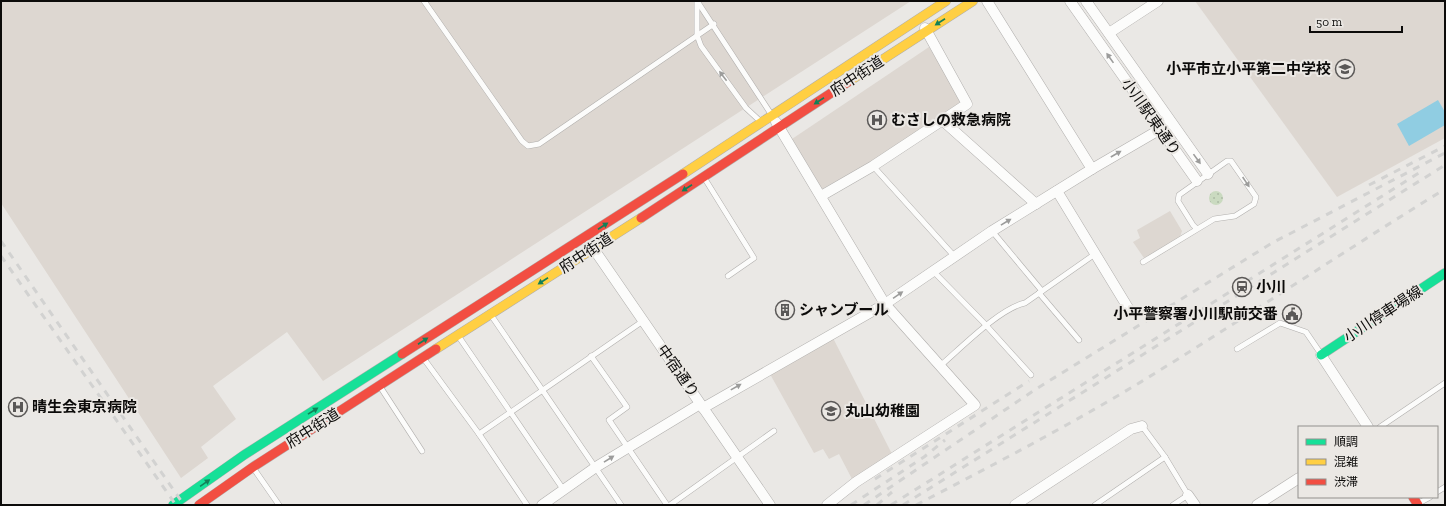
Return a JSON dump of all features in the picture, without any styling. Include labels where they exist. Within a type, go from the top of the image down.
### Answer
[{"type":"main road","name":"府中街道","points":[[173,505],[244,455],[586,237],[773,116],[946,1]]},
{"type":"main road","name":"府中街道","points":[[199,505],[253,466],[778,131],[973,1]]},
{"type":"main road","name":"小川停車場線","points":[[1322,355],[1445,273]]},
{"type":"street","points":[[987,1],[1092,169]]},
{"type":"street","name":"小川駅東通り","points":[[1070,1],[1197,182]]},
{"type":"street","name":"小川駅東通り","points":[[1086,1],[1208,174]]},
{"type":"street","points":[[1109,33],[1158,1]]},
{"type":"street","points":[[821,196],[873,166],[967,104],[919,18]]},
{"type":"street","points":[[773,116],[778,131],[821,196],[885,304],[975,405],[856,482],[827,505]]},
{"type":"street","points":[[942,120],[1036,204]]},
{"type":"street","points":[[762,123],[778,131]]},
{"type":"street","points":[[542,505],[563,489],[627,448],[885,304],[992,231],[1092,169],[1171,123]]},
{"type":"street","points":[[1057,191],[1130,311]]},
{"type":"street","name":"中宿通り","points":[[586,237],[770,505]]},
{"type":"street","points":[[1322,355],[1367,426]]},
{"type":"street","points":[[1015,505],[1131,429],[1142,426]]},
{"type":"street","points":[[1256,505],[1298,479]]},
{"type":"street","points":[[1188,495],[1195,505]]},
{"type":"lane","points":[[424,1],[522,141],[528,146],[539,144],[714,24]]},
{"type":"lane","points":[[697,1],[697,35],[701,46],[746,108],[762,123]]},
{"type":"lane","points":[[697,1],[714,24],[773,116]]},
{"type":"lane","points":[[1143,262],[1214,220],[1235,216],[1254,204],[1256,197],[1230,161],[1227,161],[1179,195],[1178,201],[1197,229]]},
{"type":"lane","points":[[873,166],[956,257]]},
{"type":"lane","points":[[704,177],[754,258],[728,276]]},
{"type":"lane","points":[[992,231],[1080,340]]},
{"type":"lane","points":[[940,366],[987,327],[988,323],[1016,305],[1025,302],[1041,292],[1095,254]]},
{"type":"lane","points":[[933,271],[1031,375]]},
{"type":"lane","points":[[491,315],[622,505]]},
{"type":"lane","points":[[479,434],[643,321]]},
{"type":"lane","points":[[1237,349],[1280,323],[1306,332],[1322,355]]},
{"type":"lane","points":[[458,336],[563,489]]},
{"type":"lane","points":[[591,356],[627,407],[609,420],[668,505],[774,431]]},
{"type":"lane","points":[[424,358],[479,434],[527,505]]},
{"type":"lane","points":[[1381,426],[1445,383]]},
{"type":"lane","points":[[380,386],[422,451]]},
{"type":"lane","points":[[1142,426],[1165,457],[1188,495],[1172,505]]},
{"type":"lane","points":[[1095,505],[1165,457]]},
{"type":"lane","points":[[253,466],[279,505]]},
{"type":"lane","points":[[1418,505],[1428,498]]},
{"type":"shaded area","points":[[1,1],[911,1],[323,381],[287,332],[213,386],[236,419],[201,447],[208,458],[181,478],[1,203]]},
{"type":"shaded area","name":"小平市立小平第二中学校","points":[[1195,1],[1445,1],[1445,138],[1337,197]]},
{"type":"shaded area","name":"むさしの救急病院","points":[[929,47],[962,102],[876,159],[822,189],[792,139]]},
{"type":"shaded area","points":[[1170,211],[1182,231],[1180,237],[1144,258],[1133,242],[1140,238],[1137,230]]},
{"type":"shaded area","name":"丸山幼稚園","points":[[833,338],[892,454],[852,479],[839,454],[829,459],[823,449],[814,453],[770,374]]},
{"type":"green space","points":[[1213,191],[1219,191],[1223,195],[1223,201],[1219,205],[1213,205],[1209,201],[1209,195]]},
{"type":"water","points":[[1438,100],[1445,112],[1445,125],[1409,146],[1397,124]]},
{"type":"railway","points":[[1369,185],[1445,146]]},
{"type":"railway","points":[[864,505],[1036,389],[1272,243],[1445,153]]},
{"type":"railway","points":[[903,505],[1445,165]]},
{"type":"railway","points":[[891,505],[1422,171]]},
{"type":"railway","points":[[916,505],[1060,429],[1116,397],[1445,189]]},
{"type":"railway","points":[[1,241],[184,505]]},
{"type":"railway","points":[[1,256],[176,505]]},
{"type":"railway","points":[[875,479],[1029,381]]},
{"type":"railway","points":[[851,505],[924,457],[945,440]]},
{"type":"railway","points":[[877,505],[892,492]]},
{"type":"traffic: fast","points":[[1321,355],[1445,273]]},
{"type":"traffic: fast","points":[[173,505],[244,455],[402,354]]},
{"type":"traffic: slow","points":[[683,174],[946,1]]},
{"type":"traffic: slow","points":[[851,80],[973,1]]},
{"type":"traffic: slow","points":[[436,349],[641,218]]},
{"type":"traffic: jam","points":[[641,218],[851,80]]},
{"type":"traffic: jam","points":[[402,354],[683,174]]},
{"type":"traffic: jam","points":[[199,505],[253,467],[436,349]]},
{"type":"traffic: jam","points":[[1414,498],[1418,505]]},
{"type":"place","name":"小平市立小平第二中学校","points":[[1345,69]]},
{"type":"place","name":"むさしの救急病院","points":[[877,120]]},
{"type":"place","name":"小川","points":[[1242,287]]},
{"type":"place","name":"シャンブール","points":[[785,310]]},
{"type":"place","name":"小平警察署小川駅前交番","points":[[1292,314]]},
{"type":"place","name":"晴生会東京病院","points":[[18,407]]},
{"type":"place","name":"丸山幼稚園","points":[[831,411]]}]
